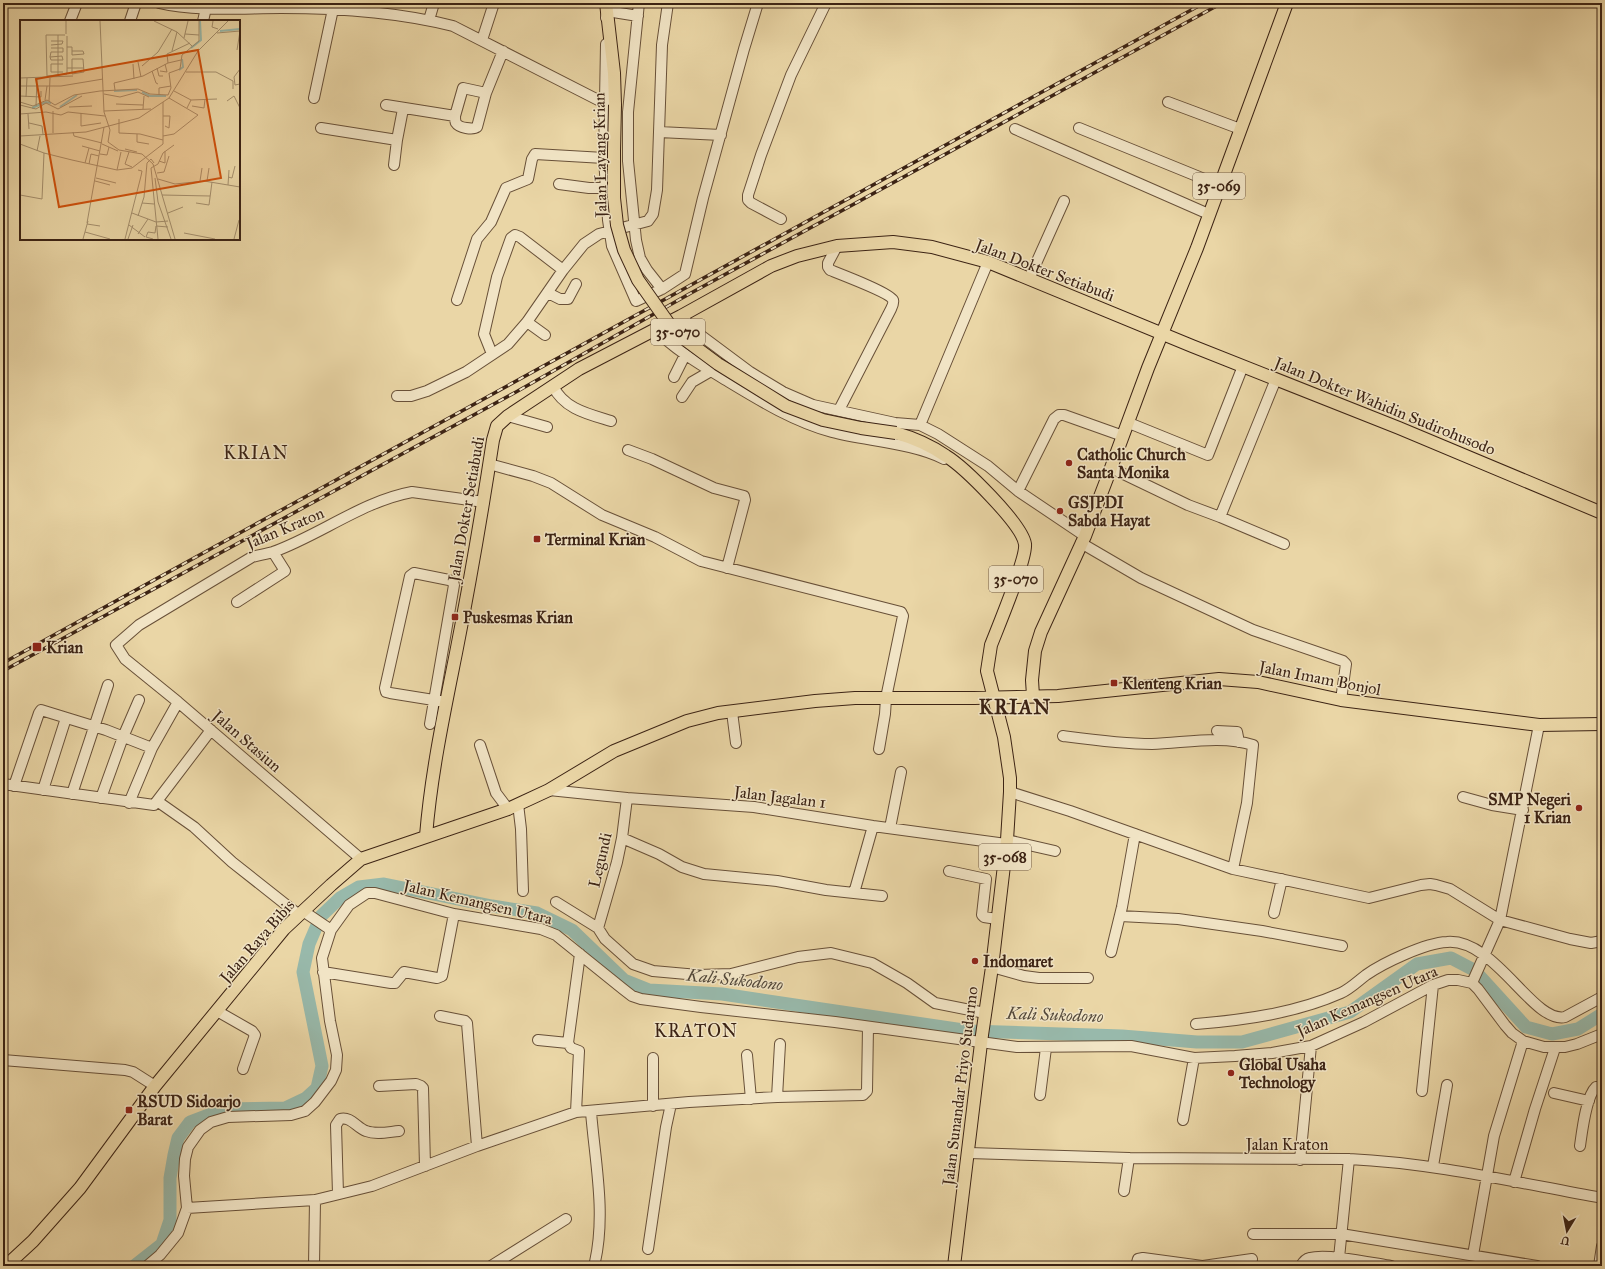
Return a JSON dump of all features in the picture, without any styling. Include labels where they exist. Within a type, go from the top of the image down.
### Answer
[{"type":"main road","name":"35-069","points":[[1159,333],[1280,3]]},
{"type":"main road","name":"35-069","points":[[1032,696],[1035,651],[1041,632],[1083,540],[1129,423],[1148,368],[1147,356],[1159,333],[1197,248],[1287,3]]},
{"type":"main road","name":"Jalan Layang Krian","points":[[608,8],[614,73],[610,104],[614,159],[614,198],[617,225],[624,250],[638,280],[669,324],[687,341],[718,364],[786,406],[823,420],[861,428],[896,432],[914,438],[948,457],[970,477]]},
{"type":"main road","name":"Jalan Dokter Setiabudi","points":[[426,836],[440,701],[484,502],[492,440],[497,426],[508,416],[579,368],[680,317],[771,266],[798,256],[837,246],[893,242],[932,247],[988,262],[1159,333]]},
{"type":"main road","name":"Jalan Dokter Wahidin Sudirohusodo","points":[[1159,333],[1399,428],[1602,513]]},
{"type":"main road","name":"35-070","points":[[970,477],[1012,521],[1025,543],[1018,572],[989,652],[987,672],[994,697]]},
{"type":"main road","name":"Jalan Imam Bonjol","points":[[732,712],[815,701],[855,698],[1058,696],[1219,679],[1258,682],[1341,700],[1539,725],[1602,724]]},
{"type":"main road","name":"Jalan Sunandar Priyo Sudarmo","points":[[954,1266],[969,1153],[984,1016],[992,967],[1010,792],[1007,754],[994,697]]},
{"type":"main road","name":"Jalan Raya Bibis","points":[[6,1266],[33,1241],[80,1188],[155,1086],[284,929],[361,859],[513,806],[549,790],[614,750],[639,740],[687,721],[718,713],[732,712]]},
{"type":"street","points":[[70,20],[77,3]]},
{"type":"street","points":[[130,20],[136,3]]},
{"type":"street","points":[[159,3],[206,8],[333,9],[429,20],[453,26],[610,104],[604,158],[606,188],[612,230],[612,246],[636,301],[684,276],[685,274],[703,198],[758,3]]},
{"type":"street","points":[[429,20],[434,3]]},
{"type":"street","points":[[482,40],[494,3]]},
{"type":"street","points":[[639,3],[635,15],[628,112],[630,226],[636,240],[640,258],[660,289]]},
{"type":"street","points":[[397,396],[411,396],[427,391],[466,372],[508,344],[527,322],[563,270],[584,244],[599,234],[648,221],[654,214],[657,190],[662,45],[668,3]]},
{"type":"street","points":[[781,219],[751,203],[748,200],[748,195],[761,155],[791,76],[826,3]]},
{"type":"street","points":[[203,20],[206,8]]},
{"type":"street","points":[[608,8],[635,15]]},
{"type":"street","points":[[314,98],[333,9]]},
{"type":"street","points":[[486,93],[463,88],[455,116],[456,123],[458,125],[477,127],[486,93],[503,51]]},
{"type":"street","points":[[1168,102],[1235,127]]},
{"type":"street","points":[[386,105],[455,116]]},
{"type":"street","points":[[394,165],[403,108]]},
{"type":"street","points":[[321,128],[397,140]]},
{"type":"street","points":[[1079,128],[1214,183]]},
{"type":"street","points":[[1015,129],[1204,212]]},
{"type":"street","points":[[659,132],[721,135]]},
{"type":"street","points":[[457,300],[477,239],[492,220],[506,188],[528,179],[532,159],[535,154],[604,158]]},
{"type":"street","points":[[559,184],[589,188],[606,188]]},
{"type":"street","points":[[1029,279],[1064,201]]},
{"type":"street","points":[[492,354],[484,334],[497,277],[511,238],[515,235],[520,237],[563,270]]},
{"type":"street","points":[[837,246],[828,262],[828,267],[830,270],[884,293],[892,299],[893,302],[891,309],[839,410]]},
{"type":"street","points":[[920,425],[988,262]]},
{"type":"street","points":[[548,292],[560,299],[568,299],[576,284]]},
{"type":"street","points":[[680,317],[695,331],[750,372],[809,425],[832,432],[930,453],[943,458],[970,477]]},
{"type":"street","points":[[527,322],[545,335]]},
{"type":"street","points":[[659,327],[665,340],[685,355],[711,371],[779,399],[839,410],[895,423],[920,425],[938,434],[988,466],[1018,491],[1083,540],[1141,578],[1253,630],[1343,660],[1346,664],[1341,700]]},
{"type":"street","points":[[674,377],[685,355]]},
{"type":"street","points":[[1129,423],[1208,455],[1243,366]]},
{"type":"street","points":[[682,397],[692,382],[711,371]]},
{"type":"street","points":[[1220,517],[1276,379]]},
{"type":"street","points":[[553,386],[558,396],[577,410],[611,421]]},
{"type":"street","points":[[1018,491],[1057,417],[1064,415],[1123,436]]},
{"type":"street","points":[[508,416],[547,427]]},
{"type":"street","points":[[628,450],[652,459],[714,488],[744,496],[745,500],[727,568]]},
{"type":"street","points":[[489,464],[533,476],[550,483],[602,514],[655,537],[701,562],[901,612],[903,616],[886,698],[885,714],[879,748]]},
{"type":"street","points":[[1111,468],[1188,504],[1284,544]]},
{"type":"street","name":"Jalan Kraton","points":[[116,645],[139,625],[252,557],[273,552],[370,506],[401,494],[412,492],[484,502]]},
{"type":"street","points":[[237,602],[285,571],[273,552]]},
{"type":"street","points":[[430,724],[440,701],[454,586],[453,582],[449,580],[414,573],[410,576],[385,688],[386,692],[390,694],[440,701]]},
{"type":"street","name":"Jalan Stasiun","points":[[116,645],[124,658],[178,702],[361,859]]},
{"type":"street","points":[[72,794],[108,685]]},
{"type":"street","points":[[101,798],[123,737],[139,700]]},
{"type":"street","points":[[129,803],[152,748],[178,702]]},
{"type":"street","points":[[14,786],[40,710],[45,710],[152,748]]},
{"type":"street","points":[[732,712],[736,743]]},
{"type":"street","points":[[42,790],[66,718]]},
{"type":"street","points":[[1539,725],[1500,920],[1484,958],[1472,981],[1512,1033],[1523,1041],[1555,1048],[1577,1044],[1602,1034]]},
{"type":"street","points":[[3,784],[129,803],[153,805],[211,730]]},
{"type":"street","points":[[1217,732],[1238,732],[1239,738]]},
{"type":"street","points":[[1063,736],[1119,743],[1151,744],[1215,741],[1239,738],[1252,745],[1253,747],[1246,802],[1233,869]]},
{"type":"street","points":[[480,744],[496,793],[513,806],[522,829],[523,891]]},
{"type":"street","points":[[890,828],[901,772]]},
{"type":"street","name":"Jalan Jagalan 1","points":[[549,790],[627,798],[754,807],[873,826],[1006,842],[1055,850]]},
{"type":"street","points":[[1010,792],[1070,811],[1233,869],[1369,898],[1430,884],[1450,889],[1500,920],[1570,939],[1591,943],[1602,942]]},
{"type":"street","points":[[1463,797],[1492,805],[1523,810]]},
{"type":"street","name":"Legundi","points":[[598,928],[617,862],[622,838],[627,798]]},
{"type":"street","points":[[157,801],[194,827],[232,862],[301,913],[314,919],[329,929]]},
{"type":"street","points":[[854,893],[873,826]]},
{"type":"street","points":[[1111,952],[1120,916],[1135,834]]},
{"type":"street","points":[[622,838],[659,854],[682,867],[704,874],[777,881],[882,896]]},
{"type":"street","points":[[949,871],[986,879],[982,915],[984,917],[997,919]]},
{"type":"street","points":[[1274,913],[1282,880]]},
{"type":"street","name":"Jalan Kemangsen Utara","points":[[187,1208],[184,1166],[188,1147],[205,1125],[228,1117],[291,1115],[305,1111],[315,1102],[331,1081],[336,1070],[337,1055],[322,958],[329,929],[349,905],[367,893],[375,893],[454,914],[541,929],[556,935],[622,989],[632,996],[642,999],[982,1039],[1017,1047],[1046,1048],[1131,1046],[1194,1058],[1265,1054],[1310,1046],[1364,1022],[1433,986],[1448,980],[1472,981]]},
{"type":"street","points":[[556,902],[598,928],[606,939],[633,964],[653,971],[698,976],[731,974],[798,957],[831,953],[872,963],[883,968],[934,1003],[984,1016]]},
{"type":"street","points":[[323,972],[391,983],[395,983],[404,972],[437,978],[442,976],[454,914]]},
{"type":"street","points":[[1120,916],[1178,919],[1262,931],[1342,946]]},
{"type":"street","points":[[1196,1024],[1246,1019],[1285,1011],[1320,1001],[1343,992],[1370,972],[1410,952],[1431,945],[1447,942],[1462,944],[1484,958],[1514,983],[1549,1016],[1560,1018],[1565,1017],[1602,997]]},
{"type":"street","points":[[576,1112],[579,1051],[571,1048],[568,1043],[580,954]]},
{"type":"street","points":[[992,967],[1024,976],[1039,978],[1088,978]]},
{"type":"street","points":[[1422,1091],[1433,986]]},
{"type":"street","points":[[217,1011],[255,1035],[243,1069]]},
{"type":"street","points":[[440,1016],[465,1021],[467,1024],[477,1146]]},
{"type":"street","points":[[147,1266],[160,1255],[174,1239],[178,1233],[187,1208],[314,1200],[372,1186],[477,1146],[576,1112],[777,1097],[860,1096],[866,1094],[868,1026]]},
{"type":"street","points":[[538,1040],[568,1043]]},
{"type":"street","points":[[1473,1254],[1494,1136],[1523,1041]]},
{"type":"street","points":[[777,1097],[780,1044]]},
{"type":"street","points":[[1300,1160],[1310,1046]]},
{"type":"street","points":[[1040,1095],[1046,1048]]},
{"type":"street","points":[[1514,1182],[1534,1109],[1555,1048]]},
{"type":"street","points":[[747,1055],[751,1099]]},
{"type":"street","points":[[653,1058],[653,1106]]},
{"type":"street","points":[[1183,1120],[1194,1058]]},
{"type":"street","points":[[3,1060],[125,1070],[133,1072],[155,1086]]},
{"type":"street","points":[[379,1086],[416,1084],[423,1088],[425,1166]]},
{"type":"street","points":[[1433,1166],[1447,1086]]},
{"type":"street","points":[[1580,1146],[1589,1101],[1596,1087],[1602,1088]]},
{"type":"street","points":[[1554,1093],[1589,1101]]},
{"type":"street","points":[[648,1249],[671,1104]]},
{"type":"street","points":[[591,1112],[600,1203],[600,1242],[595,1262]]},
{"type":"street","points":[[338,1194],[336,1125],[340,1119],[348,1119],[365,1131],[377,1133],[399,1131]]},
{"type":"street","name":"Jalan Kraton","points":[[969,1153],[1129,1158],[1300,1160],[1349,1159],[1382,1161],[1433,1166],[1602,1198]]},
{"type":"street","points":[[1124,1191],[1129,1158]]},
{"type":"street","points":[[1339,1258],[1349,1159]]},
{"type":"street","points":[[314,1200],[314,1266]]},
{"type":"street","points":[[491,1266],[566,1219]]},
{"type":"street","points":[[1253,1234],[1341,1234],[1473,1254],[1537,1266]]},
{"type":"street","points":[[1599,1266],[1602,1246]]},
{"type":"street","points":[[1136,1266],[1138,1259],[1143,1258],[1202,1266],[1252,1259],[1251,1266]]},
{"type":"street","points":[[1301,1266],[1303,1261],[1310,1258],[1339,1258],[1390,1266]]},
{"type":"waterway","name":"Kali Sukodono","points":[[134,1266],[162,1244],[170,1220],[170,1178],[174,1155],[178,1138],[190,1122],[224,1109],[285,1108],[306,1098],[317,1088],[322,1066],[303,972],[309,944],[321,916],[340,898],[359,887],[384,884],[492,906],[537,913],[572,930],[624,980],[649,990],[722,994],[970,1031],[1122,1036],[1197,1042],[1242,1042],[1350,1012],[1417,964],[1451,958],[1474,970],[1526,1027],[1552,1034],[1578,1029],[1602,1014]]},
{"type":"railway","points":[[3,663],[1204,3]]},
{"type":"railway","points":[[3,671],[516,392],[691,293],[1222,3]]},
{"type":"place","name":"Catholic Church Santa Monika","points":[[1069,463]]},
{"type":"place","name":"GSJPDI Sabda Hayat","points":[[1060,511]]},
{"type":"place","name":"Terminal Krian","points":[[537,539]]},
{"type":"place","name":"Puskesmas Krian","points":[[455,617]]},
{"type":"place","name":"Krian","points":[[37,647]]},
{"type":"place","name":"Klenteng Krian","points":[[1114,683]]},
{"type":"place","name":"SMP Negeri 1 Krian","points":[[1579,808]]},
{"type":"place","name":"Indomaret","points":[[975,961]]},
{"type":"place","name":"Global Usaha Technology","points":[[1231,1073]]},
{"type":"place","name":"RSUD Sidoarjo Barat","points":[[129,1110]]},
{"type":"district","name":"KRIAN","points":[[256,453]]},
{"type":"district","name":"KRIAN","points":[[1015,707]]},
{"type":"district","name":"KRATON","points":[[696,1031]]}]
